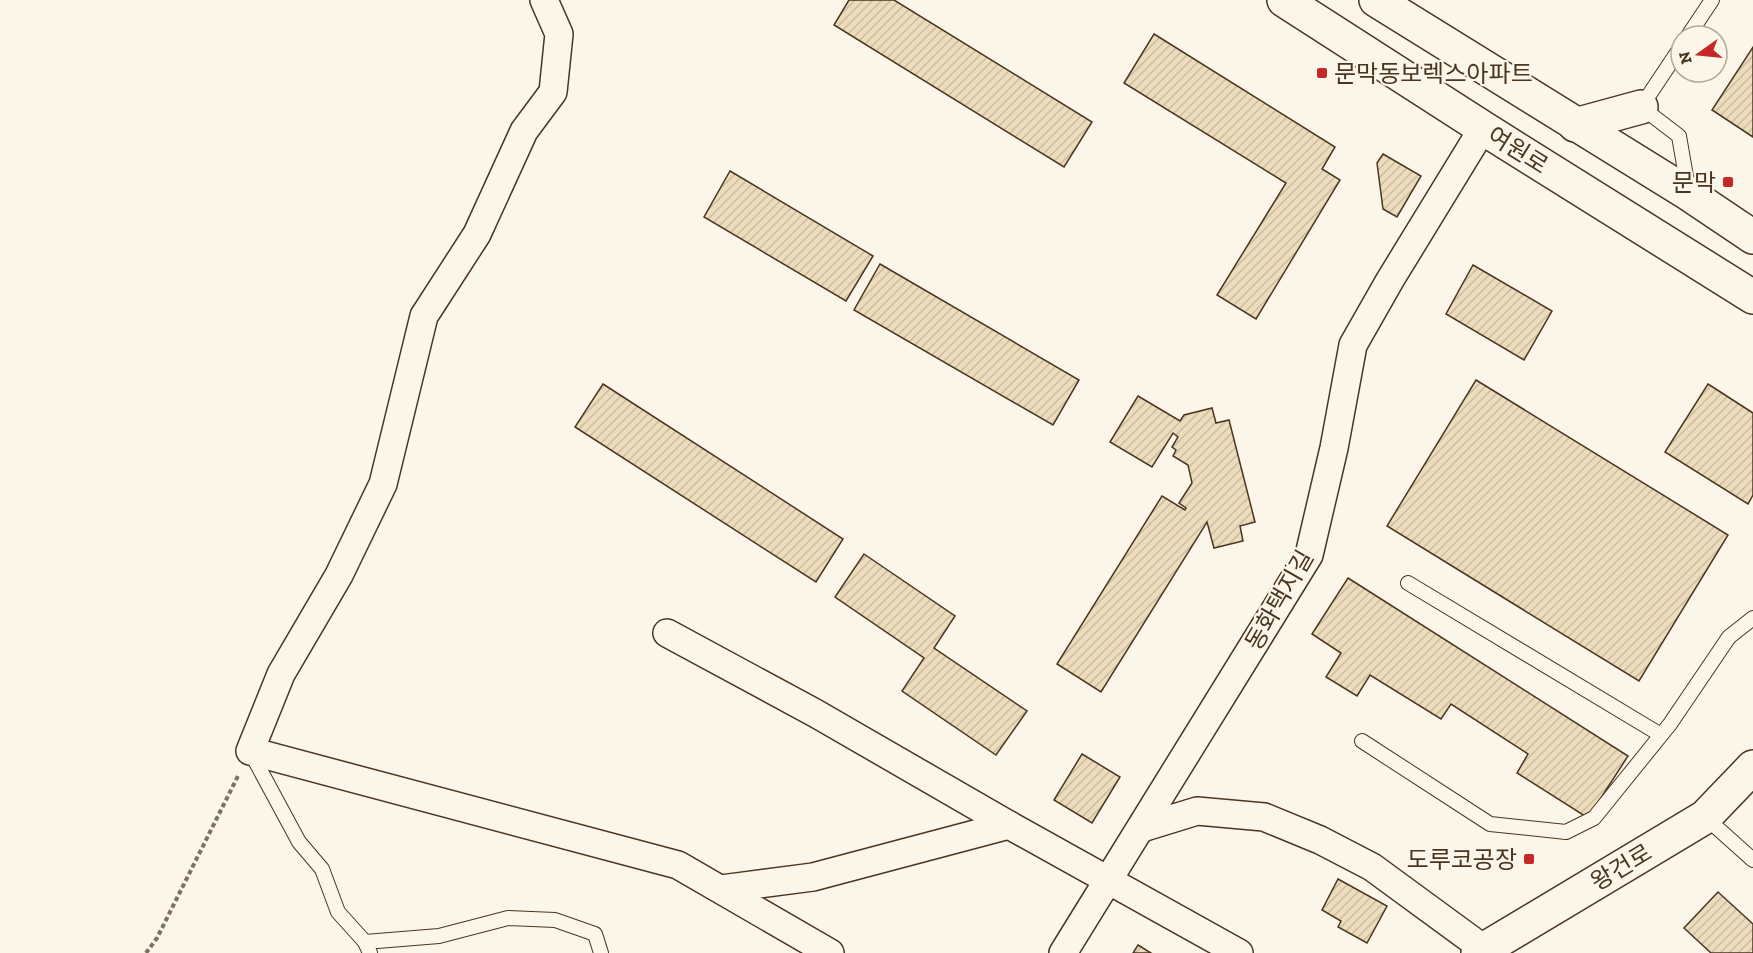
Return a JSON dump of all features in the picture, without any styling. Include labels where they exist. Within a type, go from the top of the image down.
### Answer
[{"type":"main road","name":"여원로","points":[[1284,0],[1753,297]]},
{"type":"main road","points":[[1376,0],[1689,194],[1753,237]]},
{"type":"main road","points":[[1483,128],[1509,84]]},
{"type":"main road","points":[[1575,125],[1641,107]]},
{"type":"main road","name":"왕건로","points":[[1481,951],[1705,817],[1745,781]]},
{"type":"street","points":[[544,0],[560,34],[553,92],[524,131],[477,234],[424,316],[383,484],[339,575],[281,674],[250,751],[678,865],[830,953]]},
{"type":"street","name":"동화택지길","points":[[1063,953],[1309,555],[1334,448],[1353,345],[1483,128]]},
{"type":"street","points":[[667,633],[815,713],[1009,825],[1239,953]]},
{"type":"street","points":[[1142,828],[1197,812],[1264,817],[1320,840],[1372,867],[1481,951]]},
{"type":"street","points":[[721,889],[813,877],[1009,825]]},
{"type":"lane","points":[[1696,24],[1712,0]]},
{"type":"lane","points":[[1669,65],[1641,107],[1679,136],[1689,194]]},
{"type":"lane","points":[[1408,583],[1661,735]]},
{"type":"lane","points":[[1362,741],[1490,824],[1566,832],[1594,818],[1661,735],[1729,637],[1753,618]]},
{"type":"lane","points":[[250,751],[299,842],[322,869],[338,912],[368,947],[439,936],[508,918],[555,920],[595,934],[602,953]]},
{"type":"lane","points":[[1705,817],[1753,860]]},
{"type":"path","points":[[146,953],[157,938],[250,751]]},
{"type":"building","points":[[849,0],[894,0],[1092,122],[1064,167],[834,25]]},
{"type":"building","points":[[1154,34],[1335,147],[1322,169],[1340,180],[1256,319],[1217,295],[1286,183],[1124,83]]},
{"type":"building","points":[[1753,47],[1753,137],[1712,110]]},
{"type":"building","points":[[1383,154],[1421,176],[1397,217],[1383,209],[1377,163]]},
{"type":"building","points":[[730,171],[873,256],[846,301],[704,217]]},
{"type":"building","points":[[880,264],[1079,380],[1053,425],[854,310]]},
{"type":"building","points":[[1473,265],[1552,311],[1524,360],[1446,314]]},
{"type":"building","points":[[1476,380],[1728,535],[1639,681],[1387,526]]},
{"type":"building","points":[[603,384],[843,539],[816,582],[575,427]]},
{"type":"building","points":[[1708,384],[1753,413],[1753,495],[1748,504],[1665,452]]},
{"type":"building","points":[[1138,396],[1180,421],[1184,415],[1212,408],[1216,423],[1229,420],[1255,522],[1240,526],[1243,541],[1214,548],[1207,522],[1101,692],[1057,664],[1162,496],[1185,510],[1186,508],[1179,503],[1192,483],[1188,465],[1173,456],[1176,450],[1172,447],[1178,437],[1173,433],[1152,467],[1110,442]]},
{"type":"building","points":[[864,554],[955,616],[934,648],[1027,711],[996,755],[902,691],[924,658],[835,597]]},
{"type":"building","points":[[1348,578],[1628,756],[1588,818],[1517,773],[1528,754],[1451,704],[1441,719],[1370,675],[1357,696],[1326,677],[1341,653],[1312,634]]},
{"type":"building","points":[[1082,754],[1120,777],[1092,823],[1054,800]]},
{"type":"building","points":[[1338,879],[1387,906],[1367,943],[1338,927],[1341,921],[1322,910]]},
{"type":"building","points":[[1718,892],[1753,924],[1753,953],[1711,953],[1684,928]]},
{"type":"building","points":[[1138,945],[1151,953],[1133,953]]},
{"type":"place","name":"문막동보렉스아파트","points":[[1322,73]]},
{"type":"place","name":"문막","points":[[1728,182]]},
{"type":"place","name":"도루코공장","points":[[1529,859]]}]
